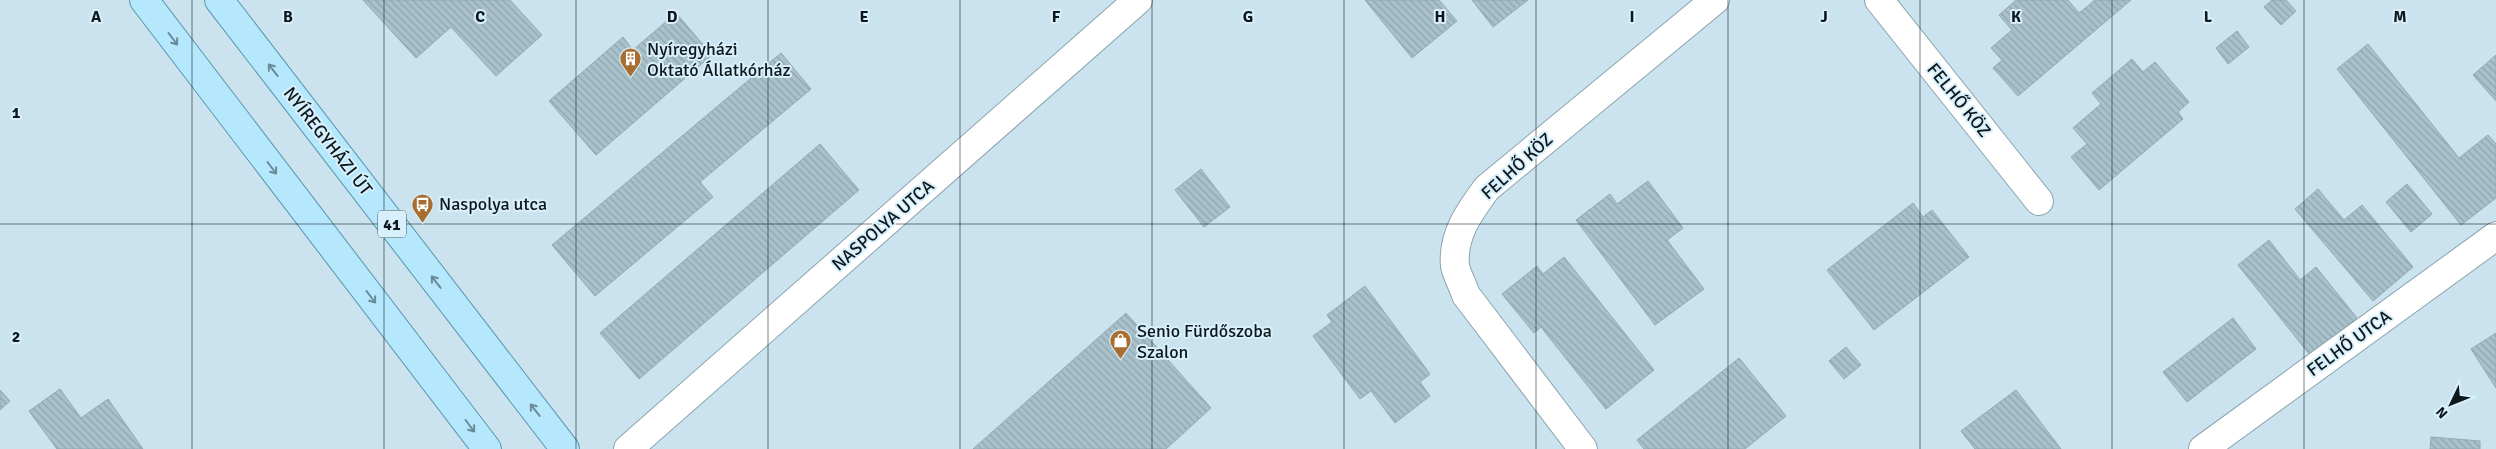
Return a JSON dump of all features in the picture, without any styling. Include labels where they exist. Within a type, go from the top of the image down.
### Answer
[{"type":"main road","points":[[144,0],[487,449]]},
{"type":"main road","name":"NYÍREGYHÁZI ÚT","points":[[219,0],[565,449]]},
{"type":"street","name":"NASPOLYA UTCA","points":[[628,449],[1138,0]]},
{"type":"street","name":"FELHŐ KÖZ","points":[[1583,449],[1466,295],[1455,267],[1456,245],[1466,217],[1488,188],[1715,0]]},
{"type":"street","name":"FELHŐ KÖZ","points":[[1879,0],[2039,201]]},
{"type":"street","name":"FELHŐ UTCA","points":[[2203,449],[2496,236]]},
{"type":"building","points":[[363,0],[510,0],[542,35],[496,76],[451,27],[416,58]]},
{"type":"building","points":[[1365,0],[1439,0],[1457,21],[1412,58]]},
{"type":"building","points":[[1472,0],[1528,0],[1493,27]]},
{"type":"building","points":[[2016,0],[2068,0],[2079,13],[2095,0],[2131,0],[2018,96],[1993,68],[2002,60],[1991,48],[2012,30],[1999,15]]},
{"type":"building","points":[[2272,0],[2286,0],[2296,11],[2281,25],[2264,7]]},
{"type":"building","name":"Nyíregyházi Oktató Állatkórház","points":[[676,13],[712,55],[596,155],[549,101],[623,37],[633,50]]},
{"type":"building","points":[[2237,31],[2249,47],[2228,64],[2216,48]]},
{"type":"building","points":[[2368,44],[2459,158],[2488,135],[2496,144],[2496,198],[2461,225],[2337,69]]},
{"type":"building","points":[[781,53],[811,89],[700,182],[713,197],[595,296],[552,245]]},
{"type":"building","points":[[2496,55],[2496,101],[2473,75]]},
{"type":"building","points":[[2132,59],[2143,72],[2155,62],[2189,102],[2178,112],[2183,119],[2099,190],[2071,157],[2087,144],[2073,128],[2101,104],[2092,93]]},
{"type":"building","points":[[820,144],[859,190],[639,379],[600,333]]},
{"type":"building","points":[[1201,169],[1230,207],[1204,227],[1175,190]]},
{"type":"building","points":[[1648,181],[1683,228],[1667,240],[1704,289],[1655,325],[1576,220],[1610,194],[1617,204]]},
{"type":"building","points":[[2407,184],[2432,214],[2411,232],[2386,202]]},
{"type":"building","points":[[2318,189],[2344,220],[2362,205],[2413,267],[2373,301],[2295,209]]},
{"type":"building","points":[[1913,203],[1923,217],[1932,210],[1969,257],[1874,330],[1827,270]]},
{"type":"building","points":[[2269,240],[2300,280],[2316,267],[2357,318],[2310,355],[2238,265]]},
{"type":"building","points":[[1564,257],[1654,370],[1606,409],[1541,327],[1534,333],[1502,294],[1537,266],[1543,274]]},
{"type":"building","points":[[1365,286],[1430,374],[1420,382],[1430,396],[1395,423],[1371,391],[1360,399],[1313,336],[1332,322],[1327,315]]},
{"type":"building","name":"Senio Fürdőszoba Szalon","points":[[1126,313],[1211,408],[1166,449],[973,449]]},
{"type":"building","points":[[2233,318],[2256,349],[2187,402],[2163,372]]},
{"type":"building","points":[[2496,333],[2496,388],[2471,349]]},
{"type":"building","points":[[1846,347],[1861,365],[1844,379],[1829,361]]},
{"type":"building","points":[[1739,358],[1786,416],[1745,449],[1644,449],[1637,440]]},
{"type":"building","points":[[60,389],[81,418],[108,399],[143,449],[57,449],[29,411]]},
{"type":"building","points":[[0,390],[10,401],[0,410]]},
{"type":"building","points":[[2016,390],[2061,449],[1975,449],[1961,431]]},
{"type":"building","points":[[2431,437],[2480,441],[2480,449],[2430,449]]},
{"type":"place","name":"Nyíregyházi Oktató Állatkórház","points":[[631,78]]},
{"type":"place","name":"Naspolya utca","points":[[423,223]]},
{"type":"place","name":"Senio Fürdőszoba Szalon","points":[[1121,360]]}]
